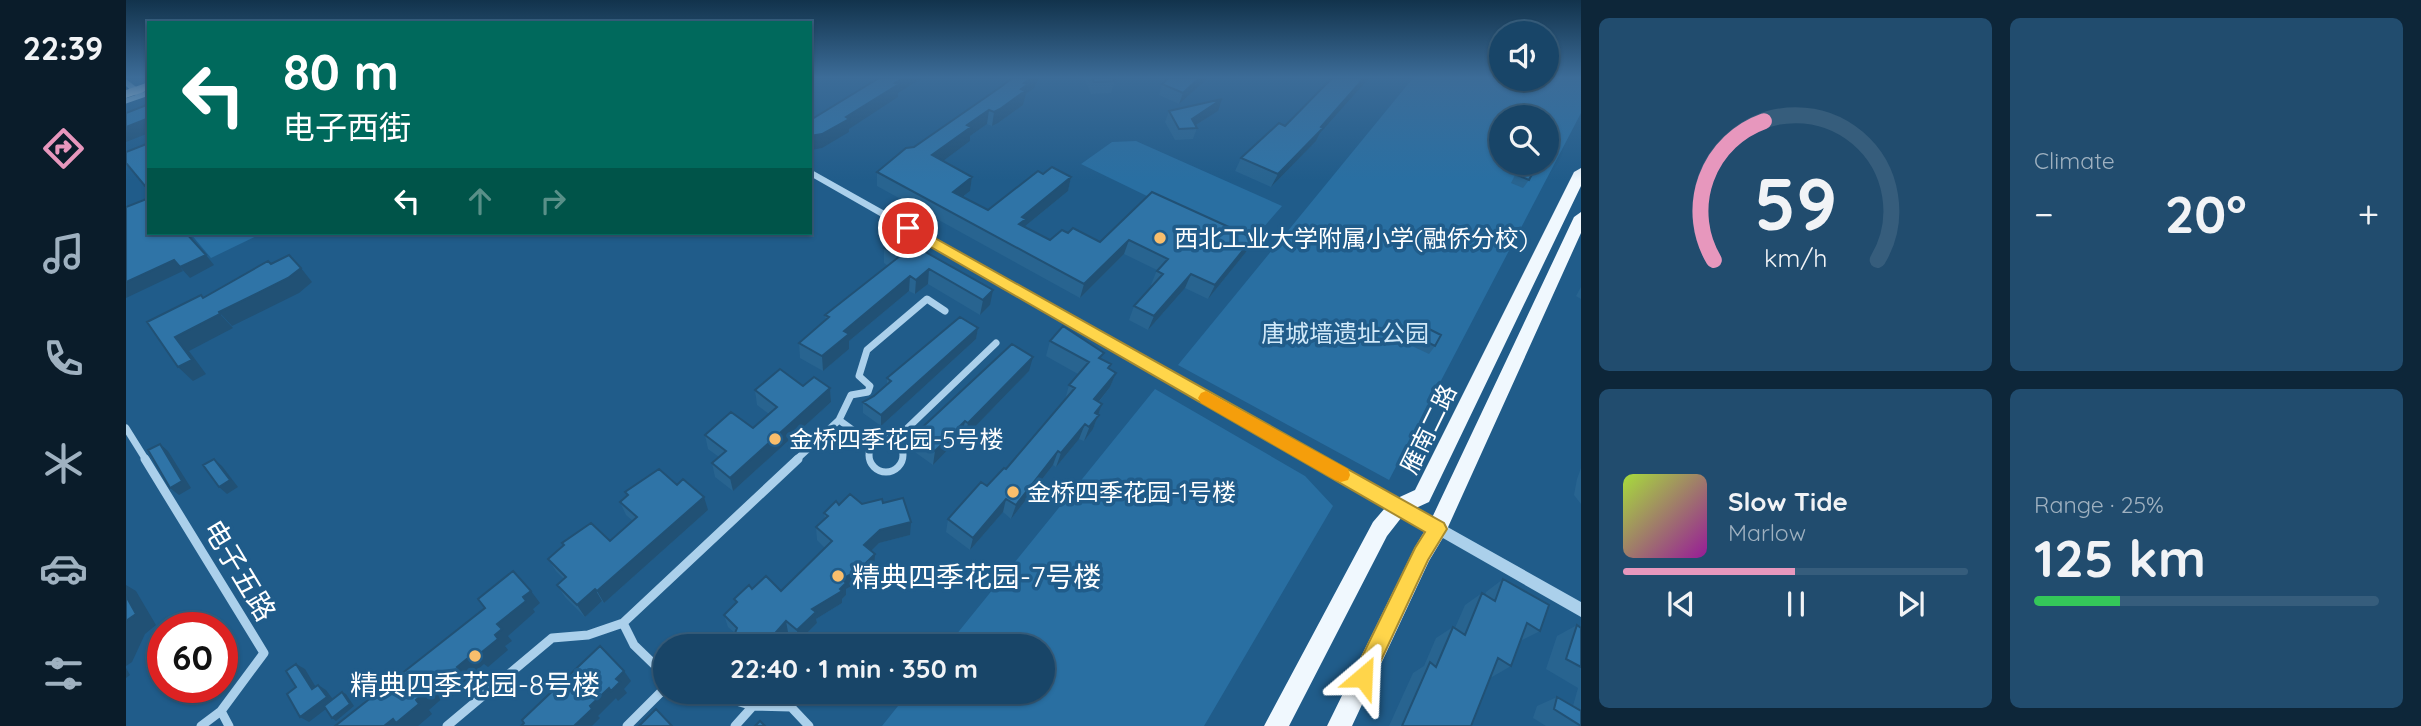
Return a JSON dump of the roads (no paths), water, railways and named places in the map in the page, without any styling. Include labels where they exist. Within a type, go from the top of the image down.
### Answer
[{"type":"main road","name":"雁南二路","points":[[1276,726],[1380,529],[1398,507],[1422,496],[1581,172]]},
{"type":"main road","name":"雁南二路","points":[[1339,726],[1422,554],[1437,529],[1581,217]]},
{"type":"street","points":[[812,173],[1581,610]]},
{"type":"street","points":[[447,726],[552,638],[588,635],[623,623],[839,420],[851,395],[868,392],[870,386],[859,376],[867,350],[927,299],[945,310]]},
{"type":"street","points":[[894,441],[996,343]]},
{"type":"street","points":[[839,420],[872,444]]},
{"type":"street","name":"电子五路","points":[[126,428],[264,653],[221,711],[201,726]]},
{"type":"street","points":[[884,439],[894,441],[904,452],[903,460],[898,467],[885,471],[873,467],[867,456],[872,444],[884,439]]},
{"type":"street","points":[[623,623],[634,645],[653,663]]},
{"type":"street","points":[[627,726],[653,700]]},
{"type":"street","points":[[746,704],[790,707],[808,726]]},
{"type":"street","points":[[735,726],[753,706]]},
{"type":"street","points":[[221,711],[229,726]]},
{"type":"place","name":"西北工业大学附属小学(融侨分校)","points":[[1160,238]]},
{"type":"place","name":"金桥四季花园-5号楼","points":[[775,439]]},
{"type":"place","name":"金桥四季花园-1号楼","points":[[1013,492]]},
{"type":"place","name":"精典四季花园-7号楼","points":[[838,576]]},
{"type":"place","name":"精典四季花园-8号楼","points":[[475,656]]},
{"type":"park label","name":"唐城墙遗址公园","points":[[1345,333]]}]
